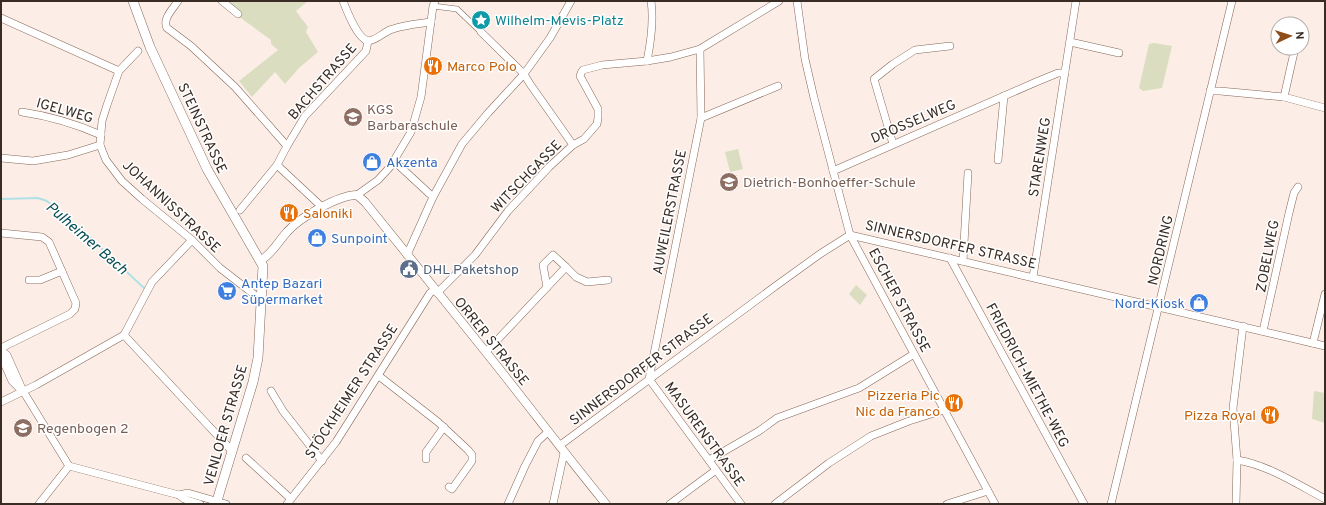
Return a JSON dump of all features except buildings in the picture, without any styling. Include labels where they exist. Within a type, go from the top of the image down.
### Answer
[{"type":"main road","name":"STEINSTRASSE","points":[[133,1],[150,47],[207,169],[260,261]]},
{"type":"main road","name":"VENLOER STRASSE","points":[[219,503],[232,452],[253,382],[258,358],[260,336],[260,299],[263,266],[260,261]]},
{"type":"street","points":[[178,1],[166,20],[165,25],[167,28],[191,46],[235,87],[286,146]]},
{"type":"street","points":[[222,1],[238,14]]},
{"type":"street","points":[[343,1],[348,15],[362,39],[368,42]]},
{"type":"street","points":[[407,255],[433,197],[462,144],[524,74],[550,38],[571,1]]},
{"type":"street","points":[[651,1],[651,36],[647,61],[671,57],[700,49],[779,1]]},
{"type":"street","name":"ESCHER STRASSE","points":[[797,1],[805,59],[850,235],[995,504]]},
{"type":"street","name":"STARENWEG","points":[[1033,277],[1076,1]]},
{"type":"street","name":"NORDRING","points":[[1111,504],[1232,1]]},
{"type":"street","points":[[260,261],[269,255],[292,226],[304,217],[322,207],[350,195],[357,195],[378,180],[390,167],[411,132],[415,120],[420,98],[434,4],[457,9],[524,74],[573,146]]},
{"type":"street","points":[[1,18],[119,71]]},
{"type":"street","name":"BACHSTRASSE","points":[[240,210],[277,166],[286,146],[304,116],[366,52],[368,42],[393,29],[431,22]]},
{"type":"street","points":[[1070,42],[1119,53]]},
{"type":"street","points":[[893,144],[874,80],[893,64],[915,50],[950,46]]},
{"type":"street","name":"AUWEILERSTRASSE","points":[[649,380],[701,118],[700,49]]},
{"type":"street","points":[[1,158],[33,161],[68,155],[100,145],[102,122],[119,71],[138,51]]},
{"type":"street","points":[[1284,97],[1293,56]]},
{"type":"street","name":"WITSCHGASSE","points":[[435,291],[475,255],[508,211],[549,167],[573,146],[584,139],[596,124],[598,109],[580,76],[580,72],[602,65],[647,61]]},
{"type":"street","name":"DROSSELWEG","points":[[833,171],[1058,73],[1065,73]]},
{"type":"street","points":[[701,118],[778,86]]},
{"type":"street","points":[[1210,91],[1284,97],[1325,108]]},
{"type":"street","points":[[998,160],[1004,96]]},
{"type":"street","name":"IGELWEG","points":[[22,112],[67,122],[101,135]]},
{"type":"street","name":"JOHANNISSTRASSE","points":[[100,145],[106,160],[122,181],[142,200],[192,240],[220,268],[260,299]]},
{"type":"street","points":[[394,161],[433,197]]},
{"type":"street","points":[[277,166],[322,207]]},
{"type":"street","points":[[964,261],[968,173]]},
{"type":"street","name":"ZOBELWEG","points":[[1264,331],[1288,213],[1294,193],[1298,187]]},
{"type":"street","name":"ORRER STRASSE","points":[[357,195],[365,202],[435,291],[486,352],[606,504]]},
{"type":"street","points":[[1,233],[42,237],[50,242],[76,303],[75,308],[70,314],[1,349],[7,355],[23,391],[69,466],[179,495],[184,499],[200,504]]},
{"type":"street","name":"SINNERSDORFER STRASSE","points":[[562,450],[649,380],[777,285],[820,254],[850,235],[1325,346]]},
{"type":"street","points":[[1,402],[36,385],[124,335],[152,282],[192,240]]},
{"type":"street","points":[[547,287],[543,266],[553,255],[576,277],[587,282],[608,280]]},
{"type":"street","name":"FRIEDRICH-MIETHE-WEG","points":[[950,258],[1084,504]]},
{"type":"street","points":[[486,352],[566,267]]},
{"type":"street","points":[[29,280],[40,280],[62,271]]},
{"type":"street","name":"STÖCKHEIMER STRASSE","points":[[289,502],[336,442],[430,293],[435,291]]},
{"type":"street","points":[[1314,343],[1325,294]]},
{"type":"street","points":[[1236,504],[1237,460],[1232,408],[1243,326]]},
{"type":"street","points":[[124,335],[232,452]]},
{"type":"street","points":[[709,460],[759,431],[778,418],[859,388],[914,354]]},
{"type":"street","points":[[1,356],[12,381],[23,391]]},
{"type":"street","points":[[379,376],[444,427],[472,455],[472,461],[452,489],[449,487]]},
{"type":"street","name":"MASURENSTRASSE","points":[[649,380],[741,504]]},
{"type":"street","points":[[271,391],[283,411],[322,461]]},
{"type":"street","points":[[775,504],[828,463],[871,436],[909,421],[944,410]]},
{"type":"street","points":[[426,459],[426,452],[444,427]]},
{"type":"street","points":[[508,504],[538,441],[548,432]]},
{"type":"street","points":[[553,504],[562,450]]},
{"type":"street","points":[[246,458],[289,502]]},
{"type":"street","points":[[1237,460],[1250,462],[1270,470],[1325,499]]},
{"type":"street","points":[[39,504],[69,466]]},
{"type":"street","points":[[670,504],[716,470]]},
{"type":"street","points":[[947,504],[988,491]]},
{"type":"street","points":[[179,495],[188,492],[219,503]]},
{"type":"green space","points":[[232,1],[308,1],[296,11],[308,27],[306,32],[318,52],[299,68],[285,84],[275,72],[252,97],[239,81],[278,50],[271,44],[271,40],[227,8]]},
{"type":"green space","points":[[1154,43],[1172,46],[1162,88],[1143,91],[1139,88],[1149,44]]},
{"type":"green space","points":[[738,149],[743,169],[730,172],[725,152]]},
{"type":"green space","points":[[856,285],[867,295],[860,305],[849,294]]},
{"type":"green space","points":[[1314,391],[1325,393],[1325,423],[1312,419]]},
{"type":"waterway","name":"Pulheimer Bach","points":[[1,199],[38,198],[47,201],[87,235],[144,288]]},
{"type":"place","name":"Wilhelm-Mevis-Platz","points":[[481,20]]},
{"type":"place","name":"Marco Polo","points":[[433,66]]},
{"type":"place","name":"KGS Barbaraschule","points":[[353,117]]},
{"type":"place","name":"Akzenta","points":[[372,162]]},
{"type":"place","name":"Dietrich-Bonhoeffer-Schule","points":[[729,182]]},
{"type":"place","name":"Saloniki","points":[[289,213]]},
{"type":"place","name":"Sunpoint","points":[[317,238]]},
{"type":"place","name":"DHL Paketshop","points":[[409,269]]},
{"type":"place","name":"Antep Bazari Süpermarket","points":[[227,291]]},
{"type":"place","name":"Nord-Kiosk","points":[[1199,303]]},
{"type":"place","name":"Pizzeria Pic Nic da Franco","points":[[954,403]]},
{"type":"place","name":"Pizza Royal","points":[[1270,415]]},
{"type":"place","name":"Regenbogen 2","points":[[23,428]]}]
